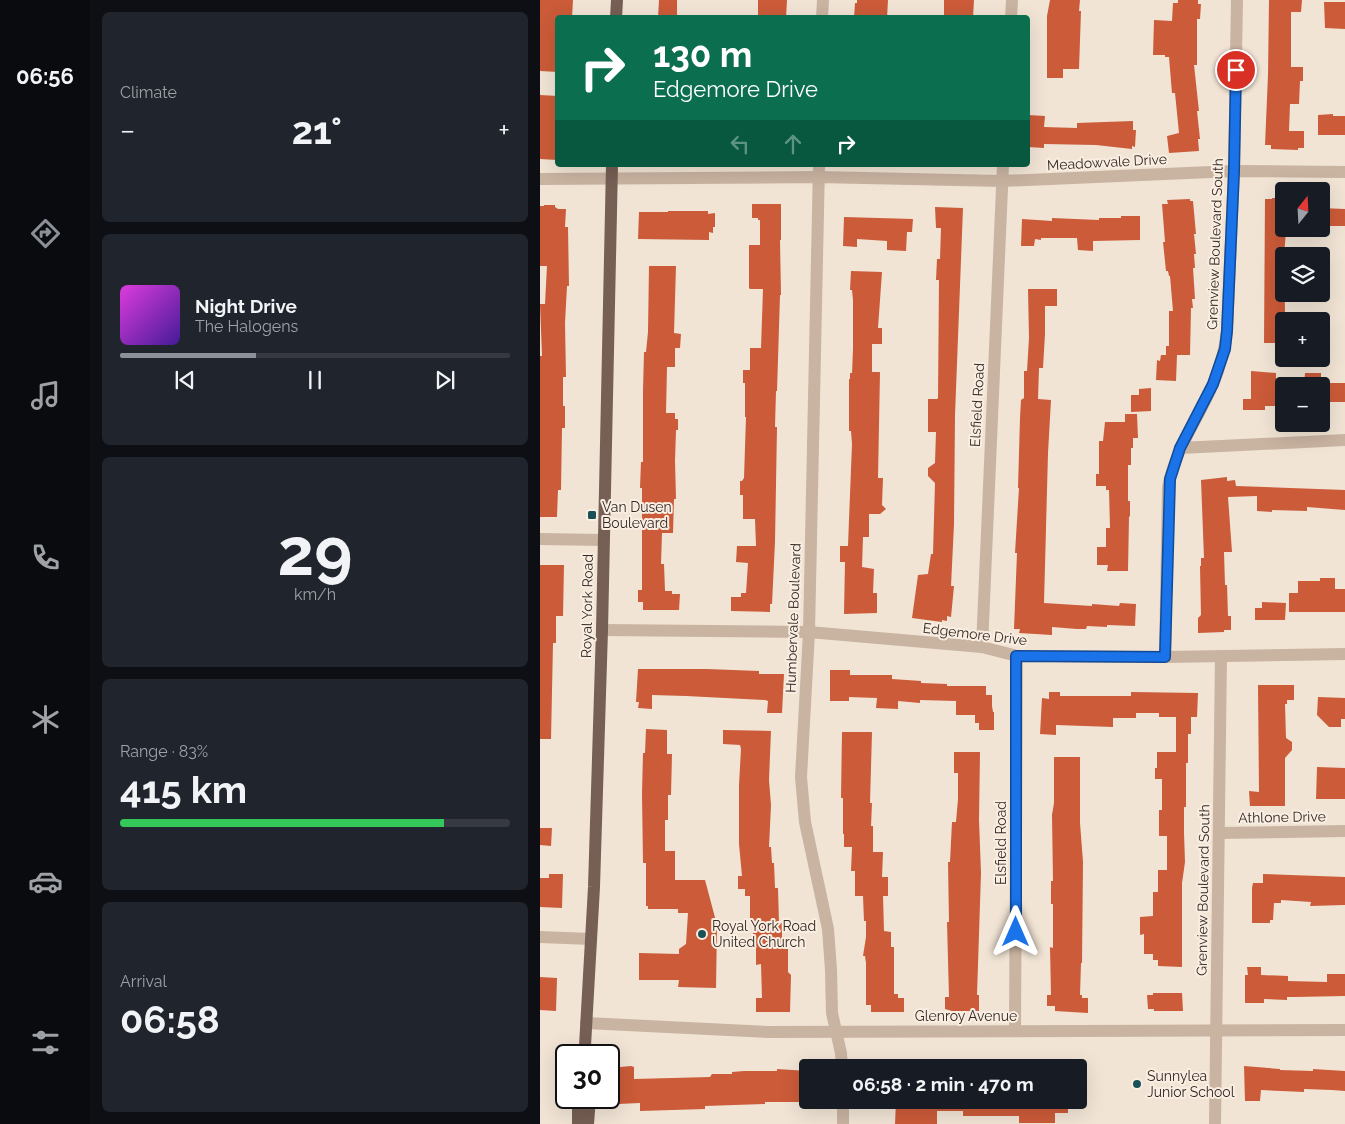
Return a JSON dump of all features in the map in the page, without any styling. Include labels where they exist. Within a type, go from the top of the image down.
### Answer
[{"type":"main road","points":[[616,15],[617,0]]},
{"type":"main road","name":"Royal York Road","points":[[585,1044],[602,630],[612,167]]},
{"type":"main road","points":[[578,1109],[578,1124]]},
{"type":"main road","points":[[588,1124],[590,1109]]},
{"type":"street","points":[[822,15],[823,0]]},
{"type":"street","points":[[1011,15],[1012,0]]},
{"type":"street","name":"Grenview Boulevard South","points":[[1165,657],[1168,487],[1180,448],[1213,384],[1225,349],[1227,331],[1234,171],[1237,0]]},
{"type":"street","name":"Elsfield Road","points":[[982,647],[1003,167]]},
{"type":"street","name":"Meadowvale Drive","points":[[540,179],[819,171],[1002,181],[1234,171],[1345,172]]},
{"type":"street","name":"Humbervale Boulevard","points":[[819,171],[809,632],[801,777],[802,799],[812,859],[828,929],[832,1013],[841,1059]]},
{"type":"street","points":[[1180,448],[1345,440]]},
{"type":"street","points":[[540,539],[603,540]]},
{"type":"street","name":"Edgemore Drive","points":[[602,630],[809,632],[982,647],[1016,656],[1165,657],[1345,654]]},
{"type":"street","name":"Elsfield Road","points":[[1015,1031],[1016,656]]},
{"type":"street","name":"Grenview Boulevard South","points":[[1215,1124],[1221,656]]},
{"type":"street","name":"Athlone Drive","points":[[1218,833],[1345,831]]},
{"type":"street","points":[[540,937],[591,939]]},
{"type":"street","name":"Glenroy Avenue","points":[[586,1023],[768,1032],[1345,1030]]},
{"type":"street","points":[[842,1109],[843,1124]]},
{"type":"building","points":[[540,0],[573,0],[572,15],[555,15],[555,72],[540,71]]},
{"type":"building","points":[[659,0],[677,0],[677,15],[658,15]]},
{"type":"building","points":[[758,0],[787,0],[786,15],[758,15]]},
{"type":"building","points":[[857,0],[888,0],[887,15],[854,15],[855,3],[857,3]]},
{"type":"building","points":[[944,0],[974,0],[973,15],[944,15]]},
{"type":"building","points":[[1050,0],[1080,0],[1079,69],[1063,69],[1063,78],[1047,78],[1047,16]]},
{"type":"building","points":[[1178,0],[1198,0],[1198,4],[1201,4],[1200,19],[1197,19],[1197,65],[1194,65],[1200,139],[1198,139],[1199,151],[1169,153],[1167,136],[1179,133],[1175,93],[1172,93],[1169,57],[1153,55],[1154,20],[1172,21],[1173,3],[1178,3]]},
{"type":"building","points":[[1269,0],[1302,0],[1301,12],[1291,12],[1291,67],[1303,67],[1303,81],[1300,81],[1299,104],[1290,104],[1289,131],[1304,131],[1304,148],[1298,148],[1298,150],[1271,149],[1271,145],[1265,145]]},
{"type":"building","points":[[1324,2],[1345,2],[1345,29],[1325,28]]},
{"type":"building","points":[[540,95],[555,96],[555,160],[540,159]]},
{"type":"building","points":[[1333,114],[1333,116],[1345,116],[1345,135],[1318,135],[1318,115]]},
{"type":"building","points":[[1030,115],[1045,116],[1044,127],[1077,128],[1077,123],[1133,121],[1133,130],[1136,130],[1135,147],[1132,146],[1132,149],[1096,145],[1044,144],[1044,148],[1030,147]]},
{"type":"building","points":[[1275,198],[1275,238],[1285,238],[1285,247],[1275,247],[1275,302],[1285,302],[1285,312],[1275,312],[1275,343],[1264,343],[1265,199]]},
{"type":"building","points":[[1190,199],[1190,201],[1193,201],[1196,254],[1194,254],[1195,268],[1193,268],[1195,299],[1192,299],[1193,308],[1191,308],[1190,355],[1177,355],[1176,381],[1156,380],[1157,360],[1160,361],[1161,355],[1166,355],[1166,346],[1169,346],[1169,311],[1173,311],[1170,276],[1168,271],[1166,271],[1163,242],[1165,242],[1162,204],[1168,204],[1167,200]]},
{"type":"building","points":[[752,204],[781,204],[781,295],[775,427],[777,427],[775,542],[770,612],[731,611],[731,597],[741,597],[741,593],[746,593],[748,563],[736,562],[737,546],[756,546],[755,519],[743,519],[743,495],[740,495],[740,481],[744,478],[746,417],[743,370],[750,370],[750,348],[761,348],[763,289],[749,288],[749,245],[760,245],[760,220],[752,218]]},
{"type":"building","points":[[555,205],[558,209],[566,209],[565,227],[568,227],[569,286],[567,286],[565,323],[566,377],[563,377],[565,428],[562,428],[561,490],[558,490],[557,517],[540,517],[540,356],[542,356],[540,304],[545,304],[547,266],[540,266],[540,206]]},
{"type":"building","points":[[935,207],[963,208],[955,415],[954,524],[951,586],[954,586],[951,617],[947,616],[947,621],[942,620],[942,622],[912,618],[918,575],[928,574],[931,554],[933,554],[935,483],[928,476],[928,468],[935,463],[936,432],[928,432],[928,399],[938,398],[939,280],[936,280],[937,259],[940,259],[941,228],[936,228]]},
{"type":"building","points":[[1330,208],[1345,209],[1345,226],[1330,226]]},
{"type":"building","points":[[708,211],[708,214],[715,213],[715,227],[713,227],[713,233],[709,232],[709,240],[638,239],[639,212]]},
{"type":"building","points":[[1121,216],[1140,216],[1140,240],[1093,241],[1093,251],[1078,250],[1077,238],[1041,238],[1041,240],[1035,239],[1034,246],[1021,246],[1022,219],[1052,221],[1052,218],[1099,220],[1099,218],[1121,218]]},
{"type":"building","points":[[844,217],[913,219],[912,232],[907,232],[906,251],[887,250],[887,241],[857,239],[857,247],[843,246]]},
{"type":"building","points":[[649,266],[676,266],[674,333],[681,334],[680,348],[675,348],[675,367],[667,367],[666,413],[675,413],[675,419],[678,419],[675,461],[676,499],[674,499],[673,533],[662,533],[661,564],[664,564],[665,591],[672,591],[672,594],[680,594],[679,610],[643,610],[643,602],[638,602],[638,590],[642,590],[642,488],[640,488],[641,462],[643,462],[644,352],[646,352],[648,332]]},
{"type":"building","points":[[851,271],[882,272],[878,328],[882,328],[882,344],[872,344],[872,372],[880,372],[878,478],[883,478],[882,505],[886,509],[880,514],[869,514],[869,537],[863,537],[862,567],[874,569],[873,593],[877,593],[877,613],[844,614],[845,562],[840,562],[840,546],[848,546],[852,444],[851,431],[849,431],[849,379],[850,373],[852,373],[853,349]]},
{"type":"building","points":[[1028,289],[1057,289],[1057,306],[1045,306],[1043,368],[1039,368],[1038,399],[1051,400],[1044,603],[1092,606],[1092,604],[1119,606],[1120,603],[1136,604],[1135,626],[1087,626],[1086,629],[1052,627],[1052,635],[1019,633],[1020,629],[1014,629],[1020,418],[1021,400],[1024,398],[1024,371],[1027,371],[1029,338]]},
{"type":"building","points":[[1251,371],[1276,373],[1275,406],[1265,406],[1265,410],[1243,410],[1243,399],[1251,399]]},
{"type":"building","points":[[1305,373],[1321,373],[1321,377],[1305,377]]},
{"type":"building","points":[[1330,383],[1345,383],[1345,402],[1330,402]]},
{"type":"building","points":[[1151,388],[1151,411],[1131,412],[1131,395],[1139,395],[1139,389]]},
{"type":"building","points":[[1125,414],[1137,414],[1138,438],[1133,438],[1131,465],[1128,465],[1130,516],[1128,571],[1107,571],[1108,565],[1097,565],[1097,547],[1106,547],[1106,528],[1110,528],[1109,490],[1106,490],[1106,486],[1096,486],[1096,474],[1099,474],[1099,441],[1103,441],[1105,422],[1125,422]]},
{"type":"building","points":[[1227,477],[1227,481],[1235,480],[1236,486],[1345,490],[1345,510],[1307,507],[1307,511],[1257,511],[1257,496],[1228,497],[1232,552],[1224,552],[1225,585],[1227,585],[1228,616],[1231,616],[1231,630],[1198,633],[1198,618],[1201,615],[1200,566],[1201,558],[1204,558],[1201,480]]},
{"type":"building","points":[[540,565],[564,565],[563,616],[556,616],[556,643],[553,643],[551,739],[540,739]]},
{"type":"building","points":[[1320,578],[1335,578],[1335,589],[1345,589],[1345,612],[1289,612],[1289,593],[1298,593],[1298,581],[1320,581]]},
{"type":"building","points":[[1262,602],[1286,603],[1285,620],[1255,620],[1255,608],[1262,608]]},
{"type":"building","points":[[638,669],[707,669],[759,671],[759,674],[784,674],[782,713],[767,713],[768,701],[765,700],[686,696],[652,695],[652,709],[638,708],[639,702],[636,702]]},
{"type":"building","points":[[830,670],[850,670],[850,675],[892,675],[892,679],[947,684],[947,686],[986,686],[986,695],[992,695],[994,730],[979,730],[979,723],[975,723],[975,715],[956,715],[956,701],[920,700],[920,703],[898,701],[898,709],[876,708],[877,698],[849,697],[849,701],[830,701]]},
{"type":"building","points":[[1258,685],[1294,685],[1294,700],[1287,700],[1287,704],[1285,704],[1286,738],[1292,742],[1292,750],[1285,758],[1285,806],[1250,806],[1249,791],[1259,792]]},
{"type":"building","points":[[1049,692],[1060,692],[1060,696],[1131,696],[1131,692],[1198,693],[1197,717],[1191,717],[1191,734],[1188,734],[1188,763],[1186,763],[1186,807],[1184,807],[1185,862],[1182,883],[1182,967],[1158,966],[1158,960],[1153,960],[1153,954],[1144,954],[1144,934],[1140,935],[1140,917],[1153,916],[1153,892],[1158,892],[1158,870],[1167,870],[1167,836],[1159,836],[1159,810],[1162,810],[1162,779],[1155,779],[1155,768],[1157,768],[1157,752],[1176,752],[1176,717],[1159,717],[1159,713],[1136,713],[1136,718],[1113,718],[1113,727],[1056,725],[1056,735],[1040,734],[1042,698],[1049,699]]},
{"type":"building","points":[[1318,697],[1345,698],[1345,719],[1341,719],[1341,727],[1329,727],[1317,715]]},
{"type":"building","points":[[646,729],[667,730],[667,754],[672,754],[671,795],[668,795],[668,820],[665,820],[665,851],[675,851],[675,880],[705,880],[717,925],[716,988],[678,987],[679,980],[639,980],[639,953],[679,954],[679,949],[686,944],[688,913],[678,913],[678,909],[648,909],[648,906],[646,906],[646,863],[643,863],[642,794],[643,753],[645,753]]},
{"type":"building","points":[[723,730],[771,731],[769,847],[771,847],[772,863],[774,863],[775,888],[778,888],[779,923],[782,923],[782,948],[788,949],[788,972],[791,975],[790,1012],[756,1012],[756,998],[762,998],[761,964],[756,965],[756,941],[753,941],[753,918],[750,918],[750,896],[745,896],[745,889],[738,889],[738,876],[742,876],[739,844],[741,749],[740,745],[723,744]]},
{"type":"building","points":[[842,732],[872,732],[870,803],[872,803],[873,852],[883,852],[882,877],[888,877],[888,896],[883,896],[884,931],[891,932],[891,947],[894,947],[894,994],[898,994],[898,998],[904,998],[904,1012],[871,1012],[871,1005],[866,1005],[866,963],[865,956],[863,956],[866,921],[864,921],[863,896],[855,896],[855,871],[851,871],[852,847],[844,847],[843,798],[841,798]]},
{"type":"building","points":[[954,752],[980,752],[979,820],[981,873],[977,995],[979,995],[979,1011],[952,1011],[945,1009],[945,997],[949,997],[948,862],[950,862],[952,822],[956,822],[958,799],[958,773],[954,773]]},
{"type":"building","points":[[1054,757],[1080,757],[1080,823],[1083,862],[1080,995],[1082,995],[1082,998],[1088,998],[1088,1013],[1055,1011],[1055,1006],[1047,1006],[1047,995],[1051,995],[1050,947],[1053,948],[1051,881],[1053,881],[1052,815],[1054,803]]},
{"type":"building","points":[[1317,767],[1345,768],[1345,799],[1316,799]]},
{"type":"building","points":[[540,828],[552,828],[551,846],[540,845]]},
{"type":"building","points":[[549,874],[563,874],[562,908],[540,907],[540,878],[549,878]]},
{"type":"building","points":[[1263,874],[1345,877],[1345,905],[1310,906],[1311,902],[1281,900],[1281,903],[1274,903],[1273,920],[1270,920],[1270,923],[1252,923],[1253,883],[1263,883]]},
{"type":"building","points":[[1247,967],[1261,967],[1261,975],[1288,976],[1288,981],[1327,982],[1327,974],[1345,974],[1345,996],[1287,997],[1287,1000],[1264,999],[1264,1003],[1245,1003],[1245,975],[1248,975]]},
{"type":"building","points":[[540,977],[557,978],[556,1011],[540,1010]]},
{"type":"building","points":[[1153,993],[1182,993],[1183,1011],[1154,1011],[1154,1009],[1148,1009],[1147,995],[1153,995]]},
{"type":"building","points":[[1244,1066],[1280,1070],[1313,1071],[1313,1069],[1345,1071],[1345,1091],[1304,1089],[1304,1092],[1261,1090],[1260,1101],[1245,1101]]},
{"type":"building","points":[[620,1067],[634,1067],[634,1079],[710,1077],[712,1074],[732,1074],[732,1072],[744,1071],[777,1071],[777,1069],[799,1070],[799,1102],[765,1102],[765,1104],[705,1106],[705,1109],[640,1111],[640,1103],[620,1104]]},
{"type":"building","points":[[896,1109],[1068,1109],[1068,1113],[1055,1113],[1055,1123],[1019,1123],[1019,1116],[963,1116],[963,1111],[937,1111],[937,1124],[895,1124]]},
{"type":"place","name":"Van Dusen Boulevard","points":[[592,515]]},
{"type":"place","name":"Royal York Road United Church","points":[[702,934]]},
{"type":"place","name":"Sunnylea Junior School","points":[[1137,1084]]},
{"type":"route","points":[[1016,932],[1016,656],[1165,657],[1168,487],[1180,448],[1213,384],[1225,349],[1234,171],[1236,70]]}]
